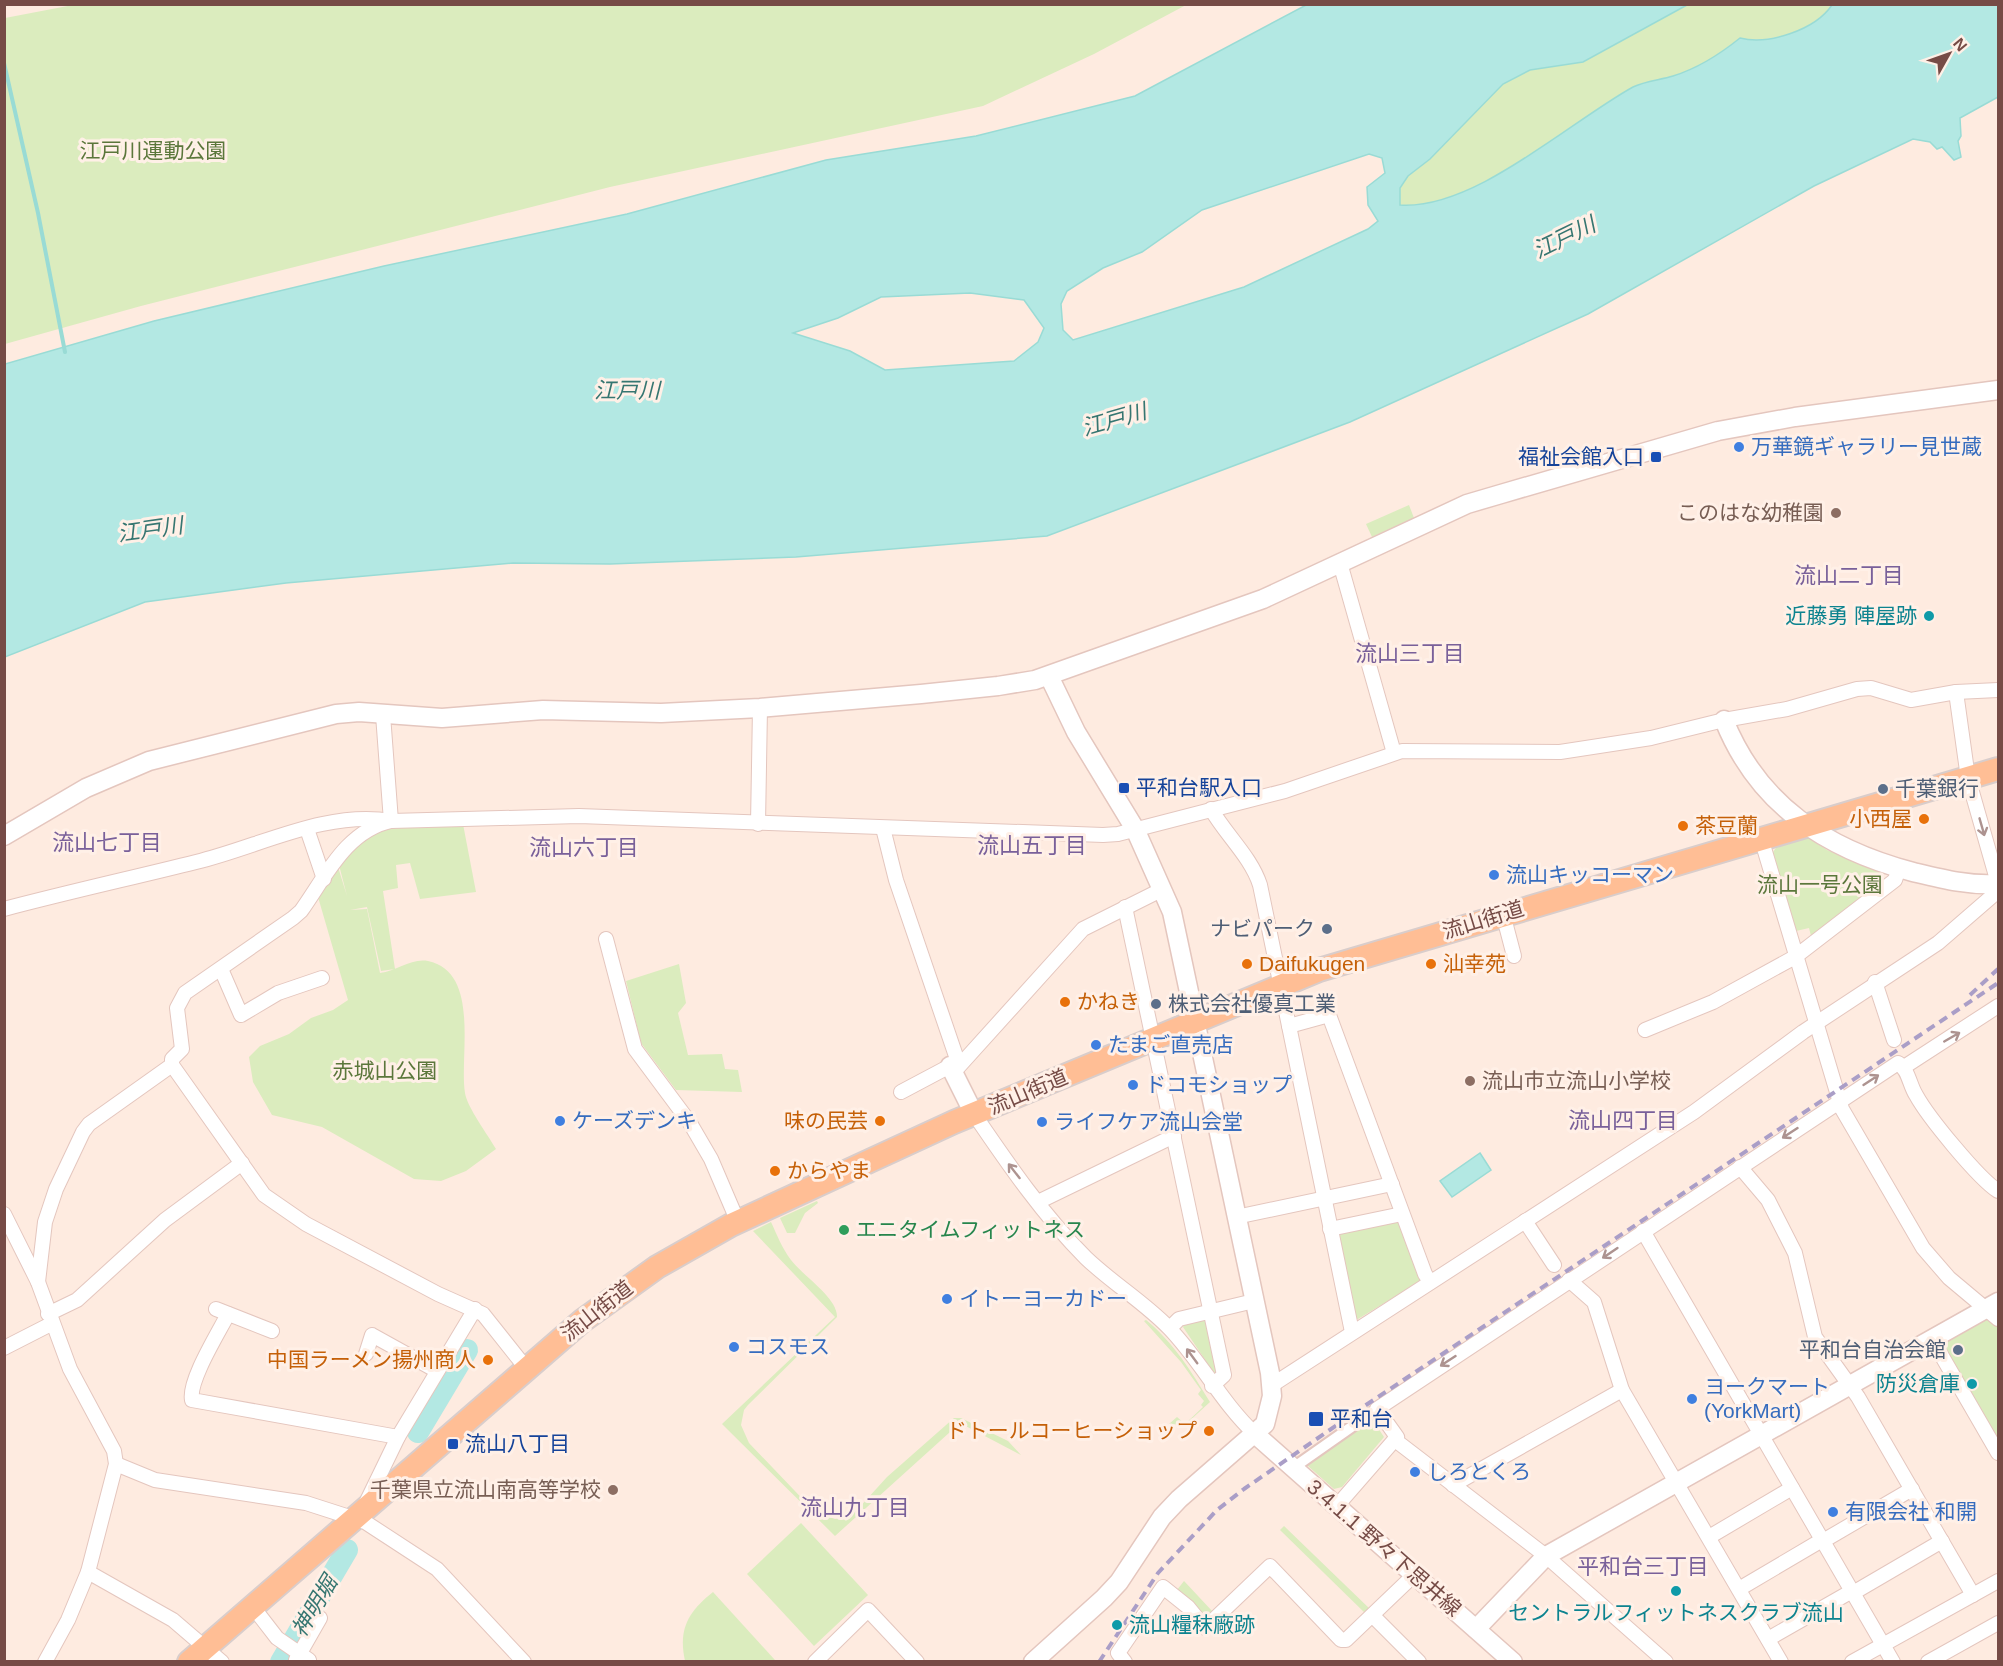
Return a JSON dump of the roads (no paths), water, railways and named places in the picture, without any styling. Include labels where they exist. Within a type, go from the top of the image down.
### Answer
[{"type":"main road","name":"流山街道","points":[[189,1662],[214,1654],[253,1607],[526,1368],[615,1295],[657,1267],[738,1222],[974,1114],[1281,984],[1358,957],[1998,769]]},
{"type":"street","points":[[4,836],[86,788],[149,761],[336,714],[442,718],[543,710],[633,713],[760,708],[998,686],[1049,676],[1263,599],[1467,504],[1718,431],[1795,417],[1998,390]]},
{"type":"street","points":[[1340,563],[1394,753]]},
{"type":"street","points":[[1034,1662],[1104,1598],[1124,1574],[1162,1517],[1179,1499],[1265,1424],[1269,1412],[1272,1385],[1196,1020],[1179,942],[1164,889],[1135,829],[1071,723],[1049,676]]},
{"type":"street","points":[[4,909],[204,860],[307,829],[358,818],[391,820],[579,816],[1103,835],[1293,789],[1402,751],[1560,752],[1651,738],[1724,720],[1787,709],[1857,689],[1871,688],[1911,700],[1956,692],[1998,690]]},
{"type":"street","points":[[1724,720],[1736,750],[1754,775],[1790,814],[1836,845],[1899,868],[1977,885],[1998,881],[1968,778],[1956,692]]},
{"type":"street","points":[[758,824],[760,708]]},
{"type":"street","points":[[383,715],[391,820]]},
{"type":"street","points":[[1211,809],[1258,877],[1352,1332]]},
{"type":"street","points":[[391,820],[364,831],[347,846],[301,911],[221,969],[194,985],[178,1003],[182,1049],[172,1059],[172,1065],[242,1162],[260,1191],[286,1213],[438,1294],[483,1314],[526,1368]]},
{"type":"street","points":[[883,828],[896,879],[954,1068],[974,1114],[994,1145],[1038,1202],[1087,1258],[1170,1329],[1194,1358],[1212,1386],[1238,1418],[1255,1434]]},
{"type":"street","points":[[307,829],[324,879]]},
{"type":"street","points":[[1761,838],[1839,1101],[1923,1248],[1948,1278],[1994,1310]]},
{"type":"street","points":[[1645,1030],[1713,1002],[1795,957],[1895,880],[1899,868]]},
{"type":"street","points":[[901,1092],[954,1068],[1083,928],[1164,889]]},
{"type":"street","points":[[1272,1385],[1694,1112],[1875,982],[1938,943],[1998,891]]},
{"type":"street","points":[[1125,907],[1224,1375],[1212,1386]]},
{"type":"street","points":[[1503,914],[1514,956]]},
{"type":"street","points":[[606,939],[635,1049],[690,1123],[711,1159],[738,1222]]},
{"type":"street","points":[[221,969],[241,1015],[278,993],[322,978]]},
{"type":"street","points":[[1875,982],[1894,1040]]},
{"type":"street","points":[[1904,1067],[1998,1006]]},
{"type":"street","points":[[1289,1026],[1329,1015],[1402,1214],[1430,1282]]},
{"type":"street","points":[[1293,1468],[1642,1231],[1898,1063],[1904,1067],[1916,1095],[1965,1156],[1998,1191]]},
{"type":"street","points":[[38,1282],[45,1222],[56,1189],[83,1132],[89,1124],[172,1065]]},
{"type":"street","points":[[1038,1202],[1174,1136]]},
{"type":"street","points":[[4,1348],[77,1300],[158,1225],[242,1162]]},
{"type":"street","points":[[1740,1167],[1768,1200],[1795,1253],[1815,1337],[1850,1383],[1973,1594]]},
{"type":"street","points":[[1236,1217],[1392,1184]]},
{"type":"street","points":[[4,1214],[38,1282],[70,1369],[114,1451],[116,1464],[87,1572],[68,1620],[45,1662]]},
{"type":"street","points":[[1330,1229],[1402,1214]]},
{"type":"street","points":[[1525,1221],[1554,1265]]},
{"type":"street","points":[[1642,1231],[1893,1662]]},
{"type":"street","points":[[1569,1280],[1588,1295],[1598,1309],[1612,1363],[1622,1390],[1781,1662]]},
{"type":"street","points":[[1170,1329],[1179,1319],[1254,1301]]},
{"type":"street","points":[[358,1515],[398,1437],[475,1309]]},
{"type":"street","points":[[1476,1629],[1546,1556],[1850,1383],[1932,1339],[1994,1310]]},
{"type":"street","points":[[272,1331],[222,1311],[191,1393],[192,1400],[398,1437]]},
{"type":"street","points":[[366,1354],[372,1335],[438,1371]]},
{"type":"street","points":[[1932,1339],[1998,1452]]},
{"type":"street","points":[[1453,1485],[1622,1390]]},
{"type":"street","points":[[1336,1507],[1397,1437],[1377,1409]]},
{"type":"street","name":"3.4.1.1 野々下思井線","points":[[1255,1434],[1513,1662]]},
{"type":"street","points":[[1395,1440],[1546,1556],[1666,1662]]},
{"type":"street","points":[[116,1464],[155,1480],[306,1503],[358,1515],[437,1569],[524,1662]]},
{"type":"street","points":[[1709,1537],[1792,1488]]},
{"type":"street","points":[[1739,1589],[1911,1489]]},
{"type":"street","points":[[1768,1639],[1942,1541]]},
{"type":"street","points":[[1125,1662],[1118,1653],[1163,1587],[1188,1607],[1205,1628],[1270,1566],[1337,1639],[1346,1640],[1414,1575]]},
{"type":"street","points":[[87,1572],[152,1606],[189,1631],[214,1654]]},
{"type":"street","points":[[1852,1662],[1998,1581]]},
{"type":"street","points":[[253,1607],[277,1638],[300,1656],[321,1618]]},
{"type":"street","points":[[815,1662],[868,1610],[917,1662]]},
{"type":"street","points":[[1373,1616],[1419,1662]]},
{"type":"street","points":[[1928,1662],[1998,1623]]},
{"type":"water","name":"江戸川","points":[[1308,4],[1687,5],[1583,62],[1530,70],[1503,84],[1430,159],[1408,176],[1400,188],[1400,205],[1429,203],[1458,194],[1489,179],[1633,87],[1673,76],[1700,65],[1740,38],[1752,40],[1790,34],[1815,22],[1832,5],[1998,5],[1998,97],[1960,118],[1961,136],[1958,141],[1961,157],[1954,160],[1942,147],[1937,149],[1930,142],[1913,139],[1814,186],[1588,314],[1350,422],[1047,536],[796,557],[610,564],[513,563],[286,583],[145,602],[5,657],[5,364],[154,321],[384,266],[627,214],[826,160],[976,136],[1135,96]],"holes":[[[1369,154],[1382,158],[1385,173],[1367,187],[1368,205],[1378,221],[1368,229],[1244,287],[1073,340],[1063,330],[1061,304],[1067,291],[1103,268],[1142,252],[1202,210]],[[970,293],[1024,300],[1044,328],[1038,342],[1014,361],[885,370],[850,351],[793,333],[838,318],[881,297]]]},
{"type":"water","points":[[1480,1153],[1491,1170],[1452,1197],[1440,1181]]},
{"type":"waterway","points":[[4,63],[38,213],[65,352]]},
{"type":"waterway","name":"神明堀","points":[[418,1432],[467,1350]]},
{"type":"waterway","name":"神明堀","points":[[281,1662],[347,1550]]},
{"type":"railway","points":[[1970,995],[1998,969]]},
{"type":"railway","points":[[1099,1662],[1158,1573],[1217,1510],[1244,1489],[1998,983]]},
{"type":"place","name":"万華鏡ギャラリー見世蔵","points":[[1739,447]]},
{"type":"place","name":"福祉会館入口","points":[[1656,457]]},
{"type":"place","name":"このはな幼稚園","points":[[1836,513]]},
{"type":"place","name":"近藤勇 陣屋跡","points":[[1929,616]]},
{"type":"place","name":"平和台駅入口","points":[[1124,788]]},
{"type":"place","name":"千葉銀行","points":[[1883,789]]},
{"type":"place","name":"小西屋","points":[[1924,819]]},
{"type":"place","name":"茶豆蘭","points":[[1683,826]]},
{"type":"place","name":"流山キッコーマン","points":[[1494,875]]},
{"type":"place","name":"ナビパーク","points":[[1327,929]]},
{"type":"place","name":"Daifukugen","points":[[1247,964]]},
{"type":"place","name":"汕幸苑","points":[[1431,964]]},
{"type":"place","name":"かねき","points":[[1065,1002]]},
{"type":"place","name":"株式会社優真工業","points":[[1156,1004]]},
{"type":"place","name":"たまご直売店","points":[[1096,1045]]},
{"type":"place","name":"流山市立流山小学校","points":[[1470,1081]]},
{"type":"place","name":"ドコモショップ","points":[[1133,1085]]},
{"type":"place","name":"ケーズデンキ","points":[[560,1121]]},
{"type":"place","name":"味の民芸","points":[[880,1121]]},
{"type":"place","name":"ライフケア流山会堂","points":[[1042,1122]]},
{"type":"place","name":"からやま","points":[[775,1171]]},
{"type":"place","name":"エニタイムフィットネス","points":[[844,1230]]},
{"type":"place","name":"イトーヨーカドー","points":[[947,1299]]},
{"type":"place","name":"コスモス","points":[[734,1347]]},
{"type":"place","name":"平和台自治会館","points":[[1958,1350]]},
{"type":"place","name":"中国ラーメン揚州商人","points":[[488,1360]]},
{"type":"place","name":"防災倉庫","points":[[1972,1384]]},
{"type":"place","name":"ヨークマート (YorkMart)","points":[[1692,1399]]},
{"type":"place","name":"平和台","points":[[1316,1419]]},
{"type":"place","name":"ドトールコーヒーショップ","points":[[1209,1431]]},
{"type":"place","name":"流山八丁目","points":[[453,1444]]},
{"type":"place","name":"しろとくろ","points":[[1415,1472]]},
{"type":"place","name":"千葉県立流山南高等学校","points":[[613,1490]]},
{"type":"place","name":"有限会社 和開","points":[[1833,1512]]},
{"type":"place","name":"セントラルフィットネスクラブ流山","points":[[1676,1591]]},
{"type":"place","name":"流山糧秣廠跡","points":[[1117,1625]]},
{"type":"district","name":"流山二丁目","points":[[1849,575]]},
{"type":"district","name":"流山三丁目","points":[[1410,653]]},
{"type":"district","name":"流山七丁目","points":[[107,842]]},
{"type":"district","name":"流山五丁目","points":[[1032,845]]},
{"type":"district","name":"流山六丁目","points":[[584,847]]},
{"type":"district","name":"流山四丁目","points":[[1623,1120]]},
{"type":"district","name":"流山九丁目","points":[[855,1507]]},
{"type":"district","name":"平和台三丁目","points":[[1643,1566]]},
{"type":"park label","name":"江戸川運動公園","points":[[153,151]]},
{"type":"park label","name":"流山一号公園","points":[[1820,885]]},
{"type":"park label","name":"赤城山公園","points":[[385,1071]]}]
